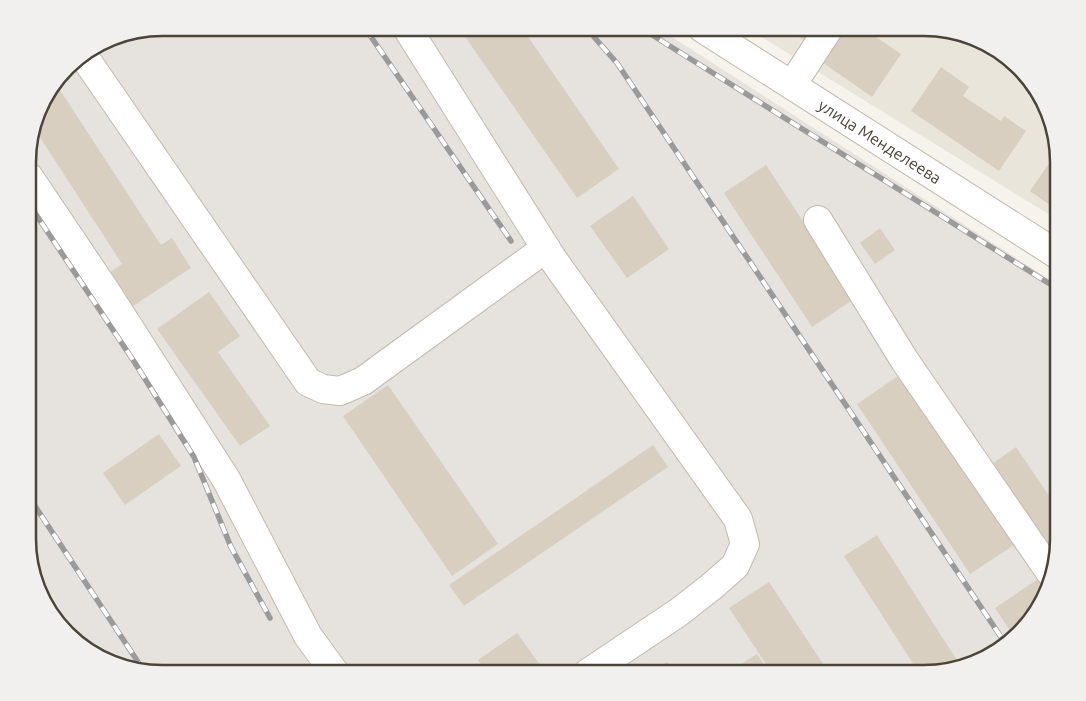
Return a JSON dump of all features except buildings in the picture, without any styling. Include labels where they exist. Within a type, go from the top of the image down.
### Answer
[{"type":"street","name":"улица Менделеева","points":[[715,36],[1049,249]]},
{"type":"street","points":[[792,86],[825,36]]},
{"type":"street","points":[[412,37],[546,248],[738,520],[745,544],[735,566],[679,612],[601,664]]},
{"type":"street","points":[[87,61],[308,382],[323,389],[340,391],[363,381],[546,248]]},
{"type":"street","points":[[36,187],[107,293],[226,479],[308,636],[329,665]]},
{"type":"street","points":[[818,220],[905,361],[1046,567]]},
{"type":"shaded area","points":[[671,36],[1049,279],[1049,547],[1047,564],[1037,595],[1029,609],[1007,634],[994,644],[972,655],[949,662],[932,664],[162,665],[137,662],[106,652],[92,644],[73,628],[62,616],[49,595],[37,555],[36,162],[37,146],[46,114],[62,85],[79,67],[92,57],[114,46],[137,39],[154,37]]},
{"type":"shaded area","points":[[760,36],[940,37],[964,43],[994,57],[1024,85],[1037,106],[1043,122],[1049,154],[1049,214]]},
{"type":"railway","points":[[593,36],[617,63],[1002,638]]},
{"type":"railway","points":[[654,36],[1049,283]]},
{"type":"railway","points":[[371,37],[511,241]]},
{"type":"railway","points":[[36,214],[135,363],[194,457],[231,547],[270,618]]},
{"type":"railway","points":[[36,508],[138,662]]}]
